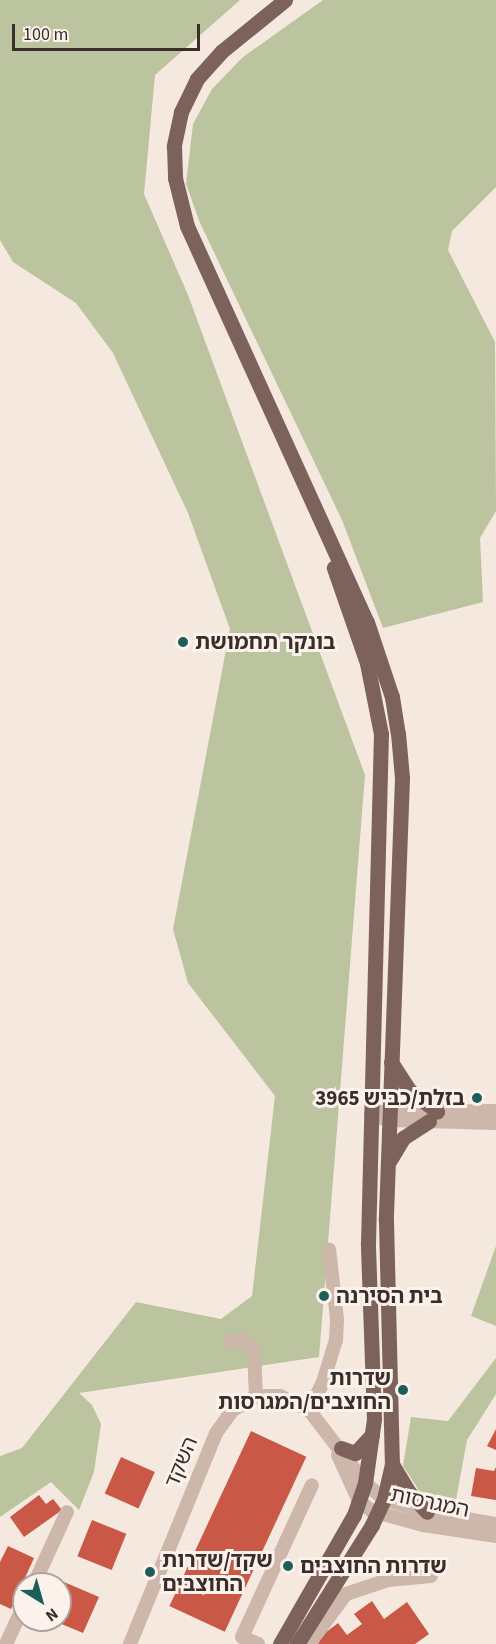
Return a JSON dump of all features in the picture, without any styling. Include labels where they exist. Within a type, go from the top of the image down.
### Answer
[{"type":"main road","points":[[285,0],[222,51],[197,80],[181,112],[174,146],[175,178],[187,226],[300,469],[367,622],[392,697],[402,778],[388,1166],[392,1464],[381,1506],[297,1644]]},
{"type":"main road","points":[[280,1644],[341,1540],[359,1501],[365,1484],[374,1432],[368,1243],[381,734],[366,663],[300,469]]},
{"type":"main road","points":[[388,1166],[403,1138],[433,1116],[410,1091],[391,1062]]},
{"type":"main road","points":[[341,1448],[355,1453],[374,1432]]},
{"type":"main road","points":[[392,1464],[427,1512]]},
{"type":"street","points":[[433,1116],[496,1111]]},
{"type":"street","points":[[371,1115],[433,1116],[496,1123]]},
{"type":"street","points":[[309,1410],[322,1385],[336,1340],[337,1319],[329,1249]]},
{"type":"street","points":[[231,1341],[244,1341],[254,1352],[256,1396],[280,1396],[309,1410],[341,1448],[365,1484]]},
{"type":"street","name":"השקד","points":[[128,1642],[216,1433],[232,1410],[256,1396]]},
{"type":"street","points":[[327,1431],[359,1501]]},
{"type":"street","name":"המגרסות","points":[[365,1484],[381,1506],[496,1524]]},
{"type":"street","points":[[258,1644],[242,1637],[312,1485]]},
{"type":"street","name":"המגרסות","points":[[359,1501],[496,1536]]},
{"type":"street","points":[[40,1572],[67,1512]]},
{"type":"street","points":[[309,1644],[346,1594],[388,1580],[431,1576]]},
{"type":"green space","points":[[0,0],[240,0],[155,75],[144,194],[188,295],[365,775],[319,1357],[79,1393],[92,1405],[101,1424],[94,1472],[79,1510],[51,1482],[0,1517],[0,1456],[22,1448],[136,1302],[221,1319],[252,1296],[275,1096],[188,983],[173,929],[230,629],[188,513],[113,353],[76,303],[13,262],[0,240]]},
{"type":"green space","points":[[323,0],[496,0],[496,187],[452,231],[448,250],[495,342],[496,511],[480,538],[483,602],[383,628],[342,520],[200,223],[186,184],[193,124],[212,89],[243,57]]},
{"type":"green space","points":[[496,1246],[496,1326],[471,1316]]},
{"type":"green space","points":[[496,1358],[496,1394],[467,1440],[456,1500],[434,1498],[420,1492],[403,1466],[411,1417],[448,1421]]},
{"type":"building","points":[[496,1429],[496,1450],[487,1446]]},
{"type":"building","points":[[251,1431],[306,1457],[225,1632],[169,1606]]},
{"type":"building","points":[[121,1457],[155,1472],[139,1509],[105,1494]]},
{"type":"building","points":[[496,1467],[496,1500],[471,1496],[476,1468],[494,1471]]},
{"type":"building","points":[[39,1495],[46,1504],[53,1499],[62,1510],[24,1537],[10,1517]]},
{"type":"building","points":[[92,1520],[126,1534],[112,1570],[77,1556]]},
{"type":"building","points":[[8,1546],[34,1558],[28,1572],[12,1572],[11,1609],[0,1604],[0,1562]]},
{"type":"building","points":[[72,1585],[99,1597],[83,1633],[72,1628]]},
{"type":"building","points":[[372,1601],[384,1619],[407,1602],[429,1634],[415,1644],[319,1644],[316,1640],[338,1623],[347,1635],[362,1624],[354,1614]]},
{"type":"place","name":"בונקר תחמושת","points":[[183,642]]},
{"type":"place","name":"בזלת/כביש 3965","points":[[477,1098]]},
{"type":"place","name":"בית הסירנה","points":[[324,1296]]},
{"type":"place","name":"שדרות החוצבים/המגרסות","points":[[403,1390]]},
{"type":"place","name":"שדרות החוצבים","points":[[288,1566]]},
{"type":"place","name":"שקד/שדרות החוצבים","points":[[150,1572]]}]
